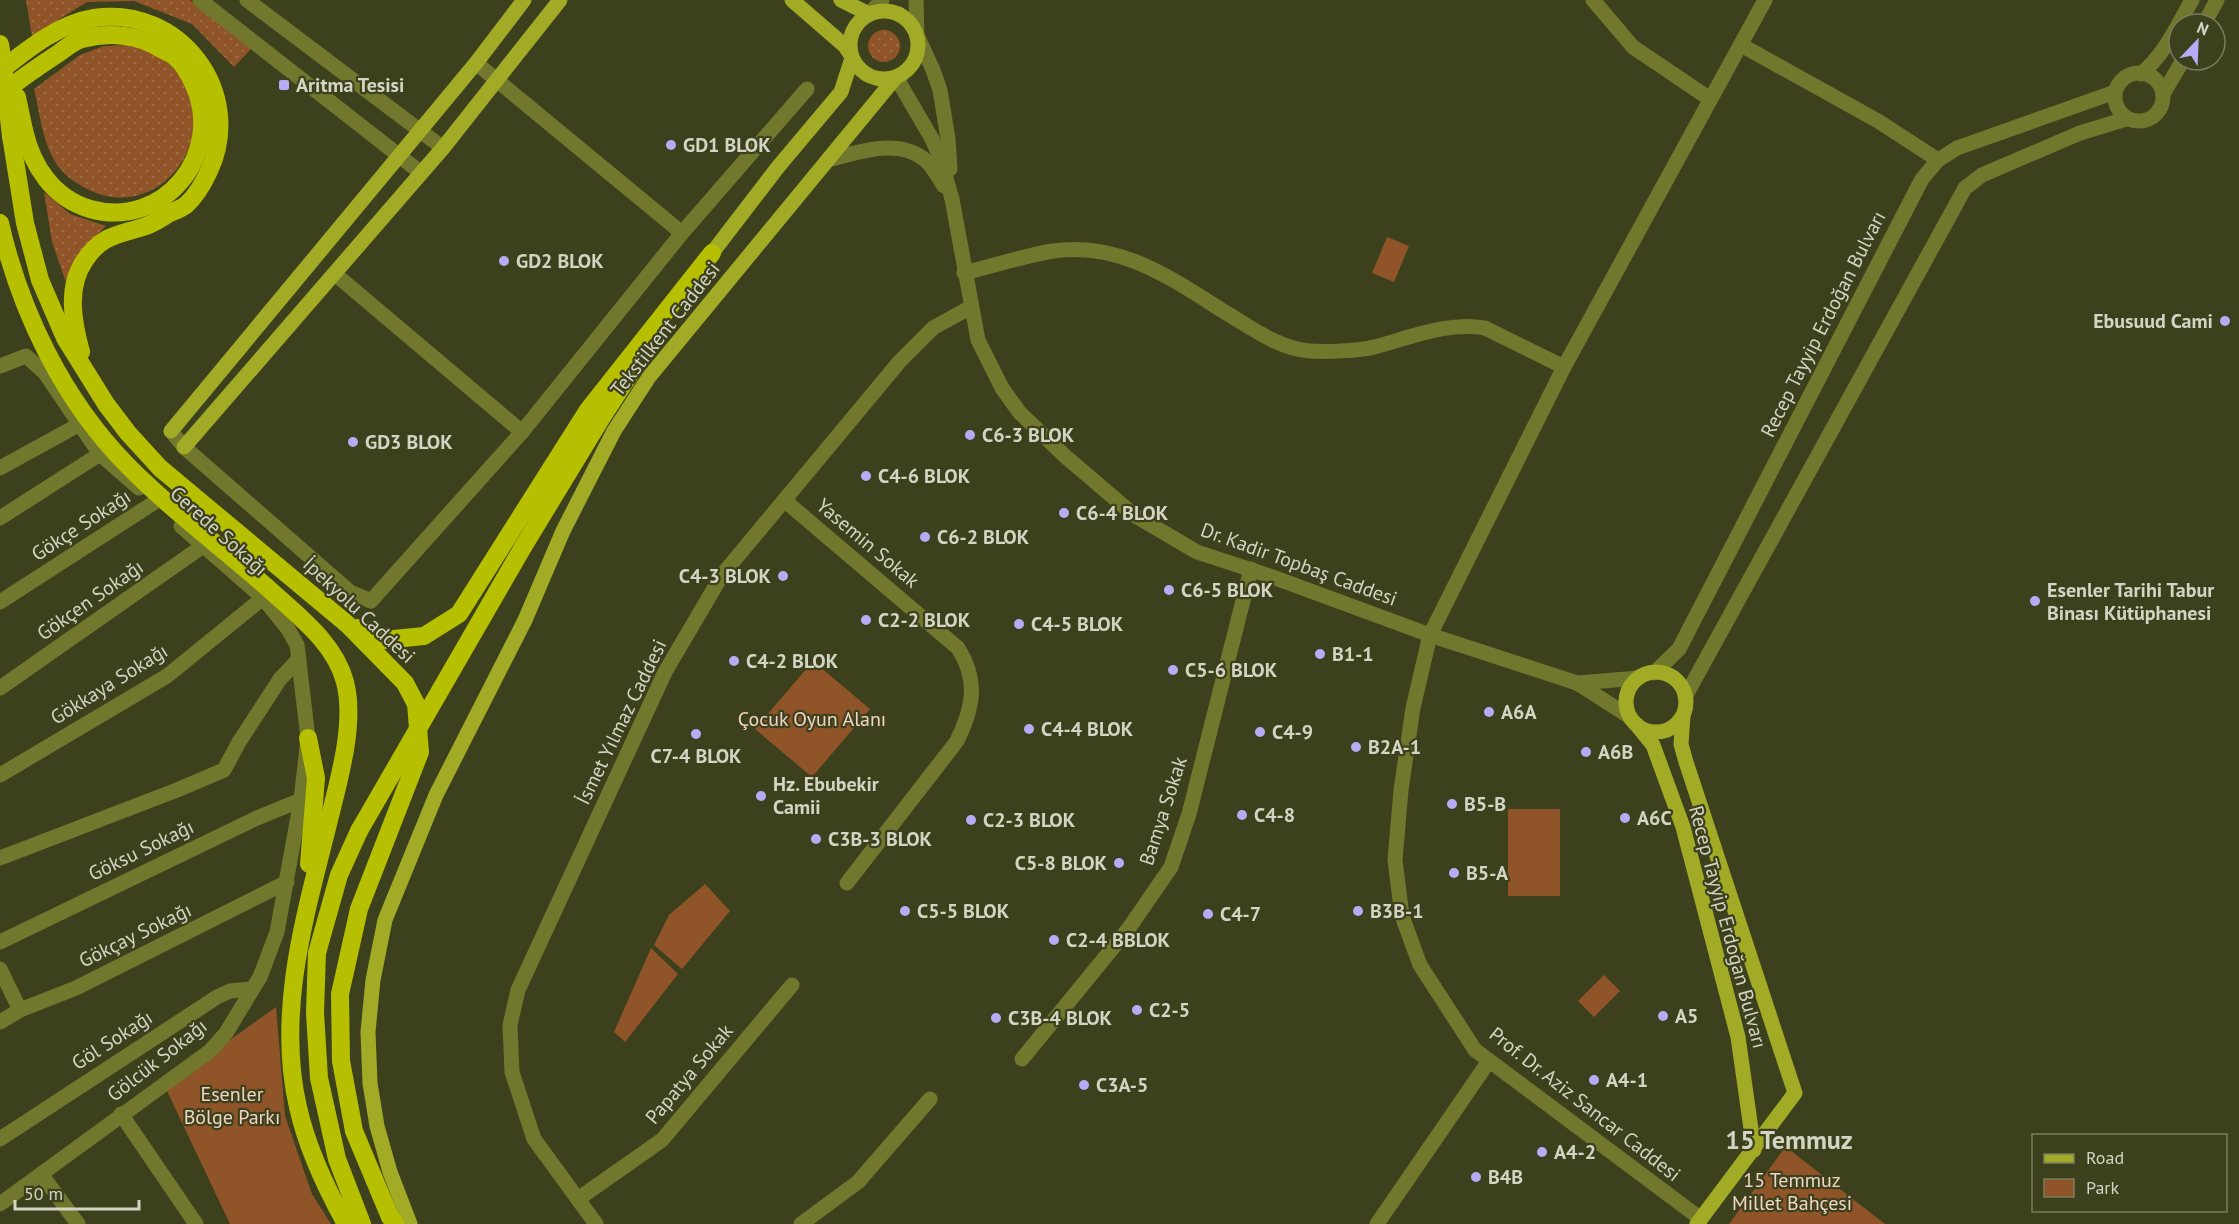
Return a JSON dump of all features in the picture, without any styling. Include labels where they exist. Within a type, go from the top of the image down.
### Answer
[{"type":"highway","points":[[0,95],[26,75],[80,39],[105,35],[126,36],[150,42],[176,58],[190,77],[199,95],[203,114],[197,156],[185,176],[171,192],[139,210],[118,213],[83,207],[63,196],[45,179],[17,133],[14,85],[1,57],[80,21],[118,16],[139,20],[159,28],[183,43],[200,63],[215,88],[220,133],[215,160],[204,183],[186,205],[146,226],[110,237],[95,247],[83,261],[75,281],[73,306],[74,324],[87,374]]},
{"type":"highway","name":"İpekyolu Caddesi","points":[[17,133],[25,223],[40,280],[65,338],[106,404],[128,433],[160,468],[347,624],[405,683],[416,704],[420,752],[359,909],[340,994],[341,1061],[354,1131],[395,1224]]},
{"type":"highway","points":[[0,223],[14,274],[34,330],[96,430],[151,488],[314,630],[338,663],[346,683],[347,738],[296,959],[291,1004],[291,1057],[304,1130],[334,1202],[346,1224]]},
{"type":"highway","points":[[362,1224],[337,1159],[319,1078],[315,1013],[317,952],[339,875],[359,831],[523,547],[602,417],[712,252]]},
{"type":"highway","points":[[347,624],[384,640],[424,636],[459,614],[588,410],[712,252]]},
{"type":"highway","points":[[307,908],[316,778],[308,738]]},
{"type":"main road","points":[[171,431],[476,63],[524,0]]},
{"type":"main road","points":[[184,447],[442,148],[560,0]]},
{"type":"main road","points":[[792,0],[845,46],[858,67],[875,78],[896,77]]},
{"type":"main road","points":[[841,0],[869,14],[879,11],[898,13],[907,19],[917,35]]},
{"type":"main road","name":"Tekstilkent Caddesi","points":[[712,252],[778,167],[841,93],[852,58],[850,48],[854,28],[869,14]]},
{"type":"main road","name":"Tekstilkent Caddesi","points":[[410,1224],[390,1172],[381,1138],[370,1083],[368,1032],[373,980],[385,920],[436,795],[525,620],[563,531],[615,431],[650,377],[896,77],[912,65],[919,46],[917,35]]},
{"type":"main road","points":[[315,257],[335,274]]},
{"type":"main road","points":[[1647,675],[1667,675],[1676,680],[1685,697],[1683,716],[1678,723],[1662,732],[1643,729],[1633,721],[1626,700],[1633,684],[1647,675]]},
{"type":"main road","name":"Recep Tayyip Erdoğan Bulvarı","points":[[1683,716],[1681,744],[1686,762],[1795,1093],[1754,1150]]},
{"type":"main road","name":"Recep Tayyip Erdoğan Bulvarı","points":[[1633,721],[1653,745],[1683,827],[1738,1037],[1754,1150]]},
{"type":"main road","points":[[1699,1222],[1754,1150]]},
{"type":"street","points":[[200,0],[420,172]]},
{"type":"street","points":[[247,0],[442,148]]},
{"type":"street","name":"Tekstilkent Caddesi","points":[[869,14],[882,0]]},
{"type":"street","name":"Tekstilkent Caddesi","points":[[916,0],[917,35]]},
{"type":"street","points":[[1593,0],[1633,47],[1710,99]]},
{"type":"street","name":"Prof. Dr. Aziz Sancar Caddesi","points":[[1699,1222],[1475,1050],[1420,965],[1402,916],[1395,860],[1401,790],[1413,708],[1430,635],[1564,367],[1766,0]]},
{"type":"street","points":[[2141,74],[2154,63],[2164,49],[2192,0]]},
{"type":"street","points":[[917,35],[940,90],[948,139],[951,199]]},
{"type":"street","points":[[1741,45],[1878,121],[1938,160]]},
{"type":"street","points":[[476,63],[682,233]]},
{"type":"street","points":[[2163,94],[2176,72]]},
{"type":"street","points":[[2141,74],[2154,78],[2160,85],[2163,103],[2152,118],[2135,122],[2119,112],[2115,102],[2115,92],[2119,83],[2126,76],[2141,74]]},
{"type":"street","points":[[896,77],[936,148],[951,199]]},
{"type":"street","points":[[171,431],[184,447],[350,592],[371,601],[522,432],[682,233],[807,89]]},
{"type":"street","name":"Recep Tayyip Erdoğan Bulvarı","points":[[1647,675],[1679,649],[1922,179],[1938,160],[1957,148],[2115,92]]},
{"type":"street","points":[[1685,697],[1965,188],[1982,175],[2080,133],[2126,118]]},
{"type":"street","points":[[828,160],[870,148],[904,149],[926,159],[951,199]]},
{"type":"street","name":"Dr. Kadir Topbaş Caddesi","points":[[951,199],[978,340],[1002,388],[1020,413],[1066,458],[1134,515],[1197,552],[1251,569],[1430,635],[1577,683]]},
{"type":"street","points":[[964,273],[1053,251],[1081,250],[1110,253],[1150,267],[1272,340],[1310,351],[1370,348],[1453,327],[1472,325],[1485,327],[1564,367]]},
{"type":"street","points":[[335,274],[522,432]]},
{"type":"street","name":"İsmet Yılmaz Caddesi","points":[[596,1224],[534,1139],[512,1072],[510,1025],[518,990],[665,672],[722,575],[900,361],[933,328],[971,307]]},
{"type":"street","name":"Gerede Sokağı","points":[[0,366],[26,356],[45,373],[100,454],[263,598],[292,637],[297,645],[308,738],[302,800]]},
{"type":"street","points":[[0,468],[80,424]]},
{"type":"street","points":[[0,518],[100,454]]},
{"type":"street","name":"Yasemin Sokak","points":[[784,500],[958,648],[968,663],[972,685],[969,717],[957,741],[847,883]]},
{"type":"street","name":"Gökçe Sokağı","points":[[0,602],[155,502]]},
{"type":"street","name":"Gökçen Sokağı","points":[[0,688],[204,546]]},
{"type":"street","name":"Bamya Sokak","points":[[1022,1059],[1129,928],[1171,867],[1189,814],[1251,569]]},
{"type":"street","name":"Gökkaya Sokağı","points":[[0,775],[167,676],[263,598]]},
{"type":"street","points":[[0,858],[224,770],[239,742],[280,679],[299,659]]},
{"type":"street","points":[[1577,683],[1647,675]]},
{"type":"street","points":[[1577,683],[1633,721]]},
{"type":"street","name":"Gölcük Sokağı","points":[[0,1204],[210,1051],[226,1033],[260,977],[277,932],[302,800]]},
{"type":"street","name":"Göksu Sokağı","points":[[0,942],[235,828],[302,800]]},
{"type":"street","name":"Gökçay Sokağı","points":[[0,1022],[20,1010],[76,988],[287,882]]},
{"type":"street","points":[[0,969],[20,1010]]},
{"type":"street","name":"Papatya Sokak","points":[[578,1199],[662,1140],[792,985]]},
{"type":"street","name":"Göl Sokağı","points":[[0,1139],[217,997],[230,991],[252,989]]},
{"type":"street","points":[[1377,1224],[1489,1061]]},
{"type":"street","points":[[801,1224],[858,1182],[930,1099]]},
{"type":"street","points":[[122,1114],[196,1224]]},
{"type":"street","points":[[41,1174],[78,1224]]},
{"type":"green space","points":[[26,0],[190,0],[252,48],[234,67],[192,24],[134,1],[87,2],[32,36]]},
{"type":"green space","points":[[884,30],[895,35],[900,46],[895,57],[884,62],[873,57],[868,46],[873,35]]},
{"type":"green space","points":[[129,45],[155,54],[181,77],[193,104],[194,132],[185,158],[168,179],[145,193],[117,197],[87,189],[62,171],[51,155],[44,137],[34,89],[80,55],[104,46]]},
{"type":"green space","points":[[44,192],[70,214],[106,226],[82,250],[68,288],[52,242]]},
{"type":"green space","points":[[1387,237],[1409,246],[1394,282],[1372,273]]},
{"type":"green space","name":"Çocuk Oyun Alanı","points":[[813,661],[870,709],[812,777],[755,729]]},
{"type":"green space","points":[[1508,809],[1560,809],[1560,896],[1508,896]]},
{"type":"green space","points":[[705,884],[730,911],[682,969],[654,945],[669,915]]},
{"type":"green space","points":[[651,948],[678,974],[625,1042],[614,1032]]},
{"type":"green space","points":[[1604,975],[1620,991],[1594,1017],[1578,1001]]},
{"type":"green space","name":"Esenler Bölge Parkı","points":[[276,1007],[285,1116],[312,1194],[331,1224],[230,1224],[167,1091],[230,1040]]},
{"type":"green space","name":"15 Temmuz Millet Bahçesi","points":[[1786,1147],[1885,1224],[1729,1224]]},
{"type":"place","name":"Aritma Tesisi","points":[[284,85]]},
{"type":"place","name":"GD1 BLOK","points":[[671,145]]},
{"type":"place","name":"GD2 BLOK","points":[[504,261]]},
{"type":"place","name":"Ebusuud Cami","points":[[2225,321]]},
{"type":"place","name":"C6-3 BLOK","points":[[970,435]]},
{"type":"place","name":"GD3 BLOK","points":[[353,442]]},
{"type":"place","name":"C4-6 BLOK","points":[[866,476]]},
{"type":"place","name":"C6-4 BLOK","points":[[1064,513]]},
{"type":"place","name":"C6-2 BLOK","points":[[925,537]]},
{"type":"place","name":"C4-3 BLOK","points":[[783,576]]},
{"type":"place","name":"C6-5 BLOK","points":[[1169,590]]},
{"type":"place","name":"Esenler Tarihi Tabur Binası Kütüphanesi","points":[[2035,601]]},
{"type":"place","name":"C2-2 BLOK","points":[[866,620]]},
{"type":"place","name":"C4-5 BLOK","points":[[1019,624]]},
{"type":"place","name":"B1-1","points":[[1320,654]]},
{"type":"place","name":"C4-2 BLOK","points":[[734,661]]},
{"type":"place","name":"C5-6 BLOK","points":[[1173,670]]},
{"type":"place","name":"A6A","points":[[1489,712]]},
{"type":"place","name":"C4-4 BLOK","points":[[1029,729]]},
{"type":"place","name":"C4-9","points":[[1260,732]]},
{"type":"place","name":"C7-4 BLOK","points":[[696,734]]},
{"type":"place","name":"B2A-1","points":[[1356,747]]},
{"type":"place","name":"A6B","points":[[1586,752]]},
{"type":"place","name":"Hz. Ebubekir Camii","points":[[761,796]]},
{"type":"place","name":"B5-B","points":[[1452,804]]},
{"type":"place","name":"C4-8","points":[[1242,815]]},
{"type":"place","name":"A6C","points":[[1625,818]]},
{"type":"place","name":"C2-3 BLOK","points":[[971,820]]},
{"type":"place","name":"C3B-3 BLOK","points":[[816,839]]},
{"type":"place","name":"C5-8 BLOK","points":[[1119,863]]},
{"type":"place","name":"B5-A","points":[[1454,873]]},
{"type":"place","name":"C5-5 BLOK","points":[[905,911]]},
{"type":"place","name":"B3B-1","points":[[1358,911]]},
{"type":"place","name":"C4-7","points":[[1208,914]]},
{"type":"place","name":"C2-4 BBLOK","points":[[1054,940]]},
{"type":"place","name":"C2-5","points":[[1137,1010]]},
{"type":"place","name":"A5","points":[[1663,1016]]},
{"type":"place","name":"C3B-4 BLOK","points":[[996,1018]]},
{"type":"place","name":"A4-1","points":[[1594,1080]]},
{"type":"place","name":"C3A-5","points":[[1084,1085]]},
{"type":"place","name":"A4-2","points":[[1542,1152]]},
{"type":"place","name":"B4B","points":[[1476,1177]]},
{"type":"district","name":"15 Temmuz","points":[[1789,1139]]}]
